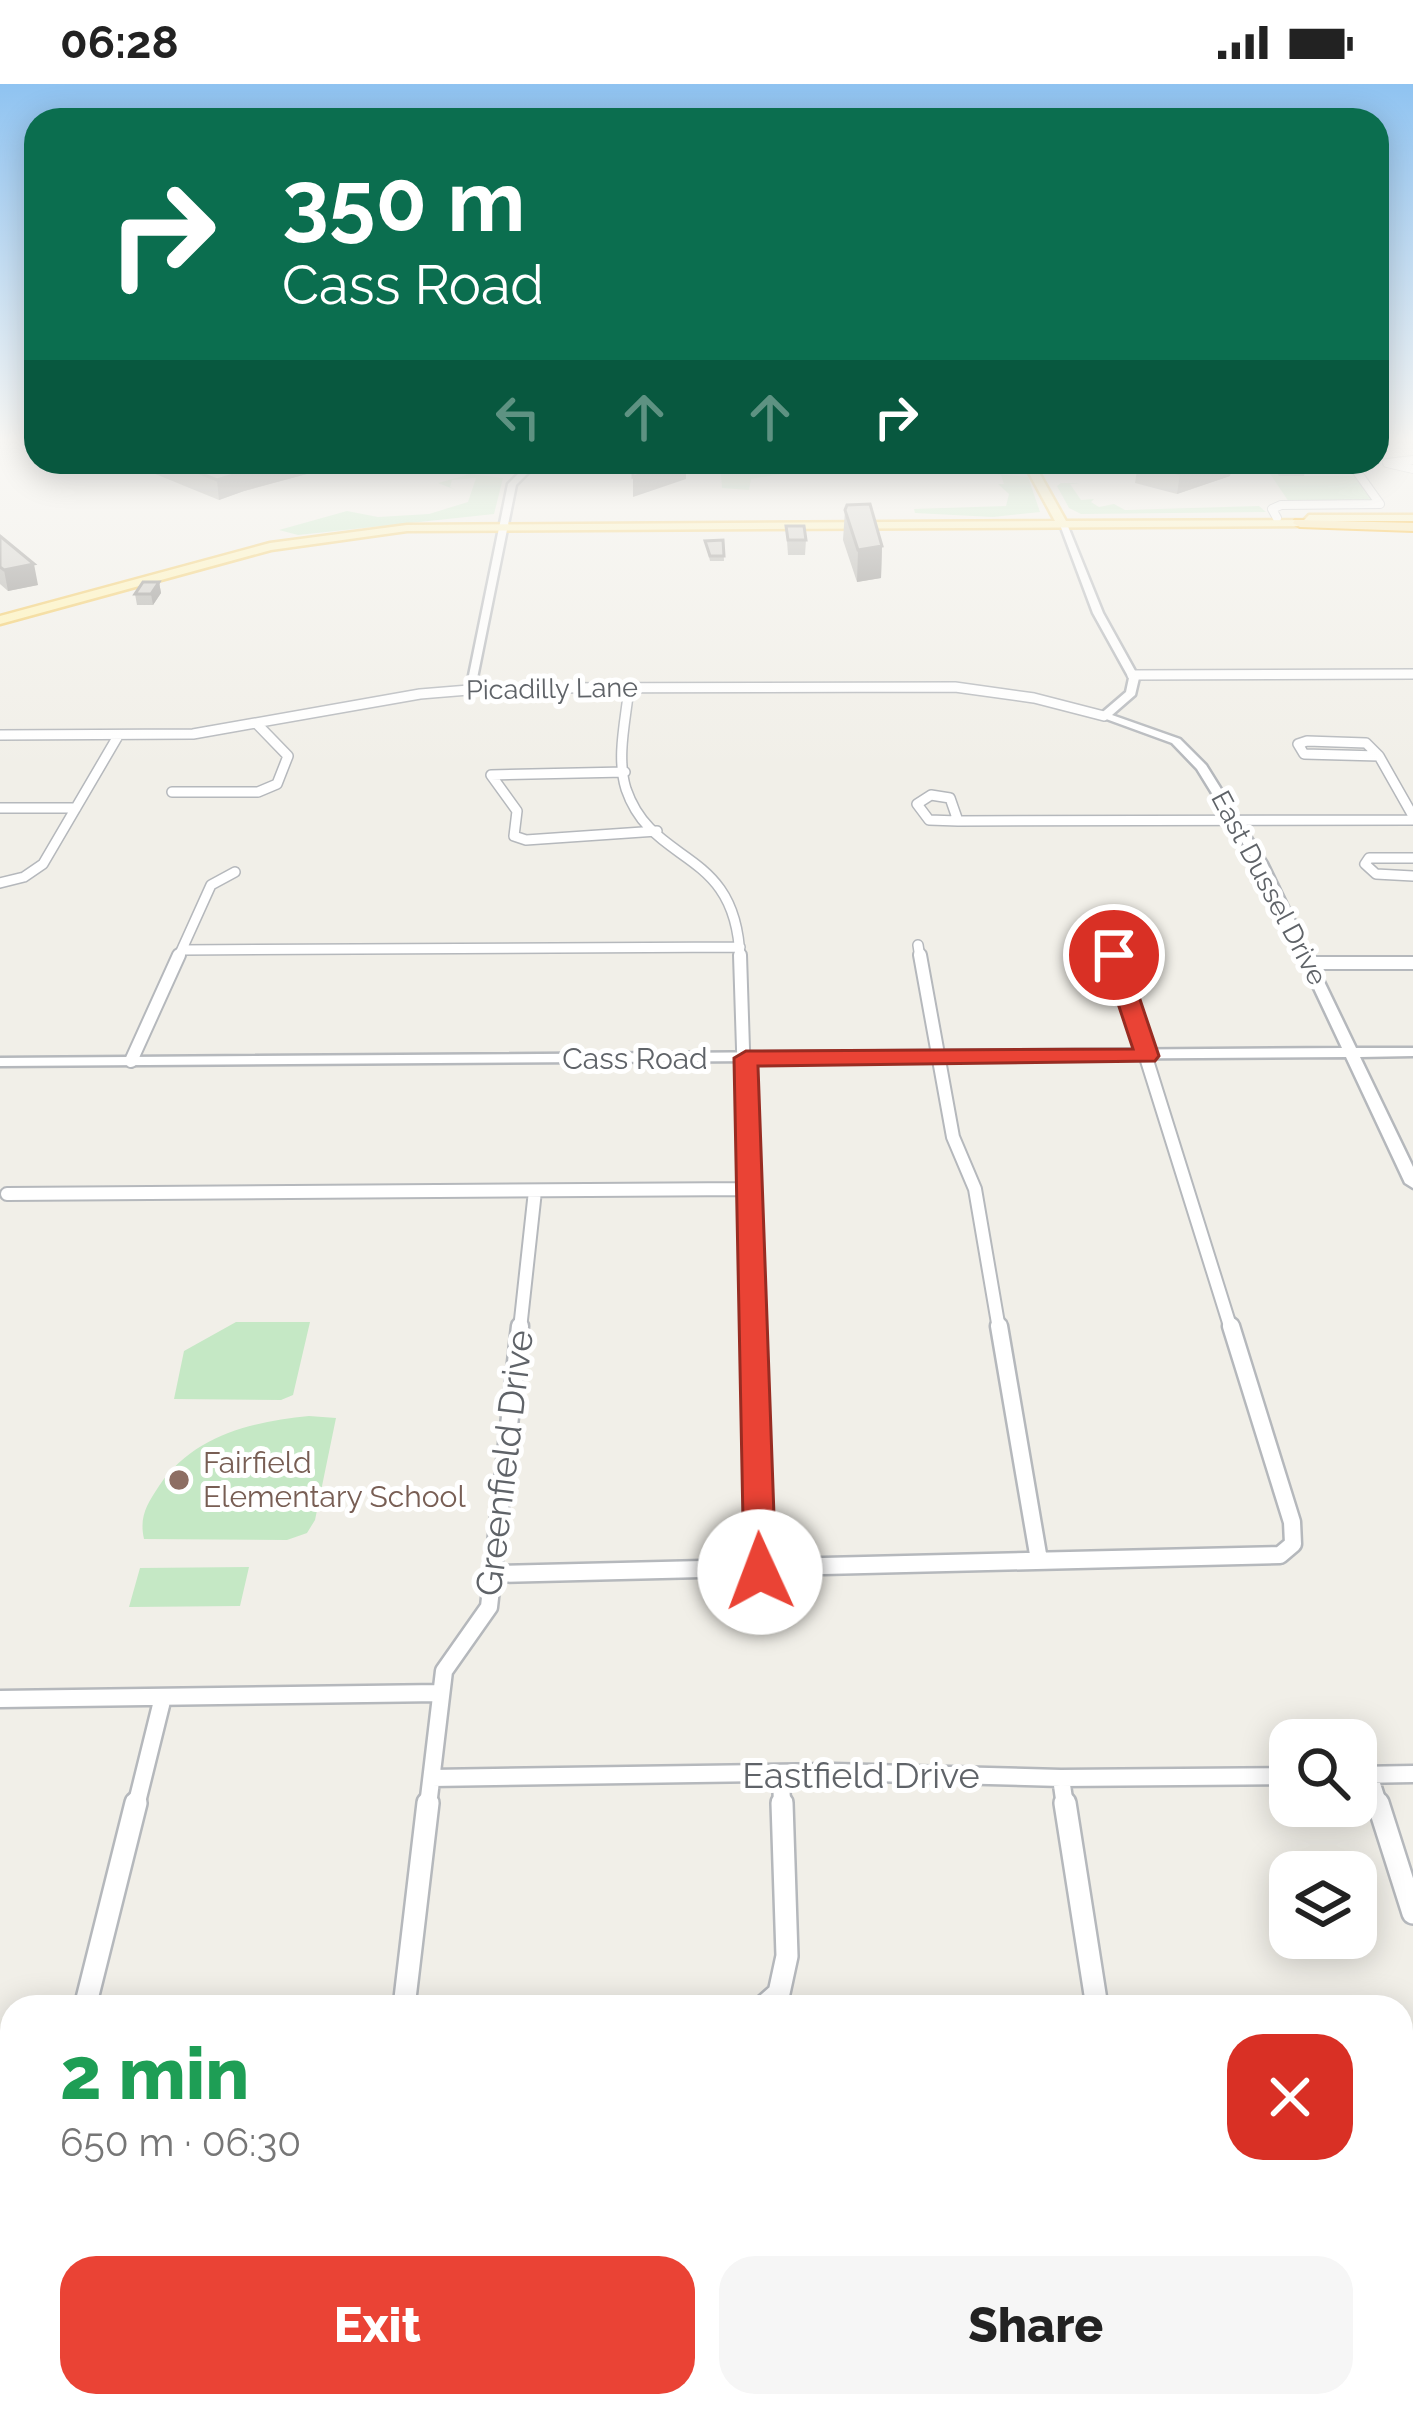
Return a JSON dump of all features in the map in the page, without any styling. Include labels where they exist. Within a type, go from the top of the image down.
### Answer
[{"type":"main road","points":[[0,620],[239,550]]},
{"type":"main road","points":[[151,575],[266,550]]},
{"type":"street","points":[[470,688],[498,550]]},
{"type":"street","points":[[1072,550],[1132,675],[1131,693],[1105,716]]},
{"type":"street","points":[[1132,675],[1413,674]]},
{"type":"street","points":[[628,687],[625,772],[633,804],[657,831],[710,872],[736,912],[746,1058],[760,1572]]},
{"type":"street","name":"Picadilly Lane","points":[[0,735],[184,735],[470,688],[955,687],[1015,694],[1105,716]]},
{"type":"street","name":"East Dussel Drive","points":[[1105,716],[1151,729],[1185,747],[1237,820],[1311,963],[1413,1184]]},
{"type":"street","points":[[172,792],[258,792],[277,784],[288,756],[256,723]]},
{"type":"street","points":[[0,884],[38,869],[118,736]]},
{"type":"street","points":[[958,820],[1413,818],[1379,756],[1372,746],[1356,741],[1298,744],[1304,754],[1316,756],[1379,756]]},
{"type":"street","points":[[625,772],[491,775],[517,811],[514,836],[526,840],[657,831]]},
{"type":"street","points":[[0,808],[76,808]]},
{"type":"street","points":[[1413,858],[1379,857],[1365,864],[1376,874],[1413,876]]},
{"type":"street","points":[[131,1061],[211,885],[235,872]]},
{"type":"street","points":[[918,945],[953,1137],[974,1189],[1039,1559]]},
{"type":"street","points":[[182,950],[740,947]]},
{"type":"street","points":[[494,1574],[760,1572],[870,1563],[1264,1557],[1280,1555],[1292,1544],[1292,1522],[1114,955]]},
{"type":"street","points":[[1311,963],[1413,963]]},
{"type":"street","name":"Cass Road","points":[[0,1063],[1413,1052]]},
{"type":"street","points":[[7,1194],[748,1190]]},
{"type":"street","name":"Greenfield Drive","points":[[406,1995],[440,1693],[448,1660],[489,1607],[536,1191]]},
{"type":"street","points":[[0,1699],[440,1693]]},
{"type":"street","points":[[88,1995],[164,1697]]},
{"type":"street","points":[[777,1995],[788,1956],[781,1774]]},
{"type":"street","points":[[1377,1775],[1413,1774]]},
{"type":"street","name":"Eastfield Drive","points":[[433,1778],[1269,1776]]},
{"type":"street","points":[[1061,1778],[1095,1995]]},
{"type":"street","points":[[1377,1816],[1413,1913]]},
{"type":"green space","points":[[236,1322],[310,1322],[293,1395],[281,1400],[174,1399],[184,1351]]},
{"type":"green space","points":[[309,1416],[336,1418],[315,1520],[307,1533],[287,1540],[144,1539],[143,1517],[151,1499],[189,1454],[245,1427]]},
{"type":"green space","points":[[249,1567],[240,1606],[129,1607],[140,1568]]},
{"type":"building","points":[[0,550],[17,550],[34,564],[4,570]]},
{"type":"building","points":[[708,550],[724,550],[724,556],[710,556]]},
{"type":"building","points":[[143,582],[159,582],[151,594],[135,594]]},
{"type":"place","name":"Fairfield Elementary School","points":[[179,1480]]},
{"type":"route","points":[[760,1572],[746,1058],[1147,1056],[1114,955]]}]
